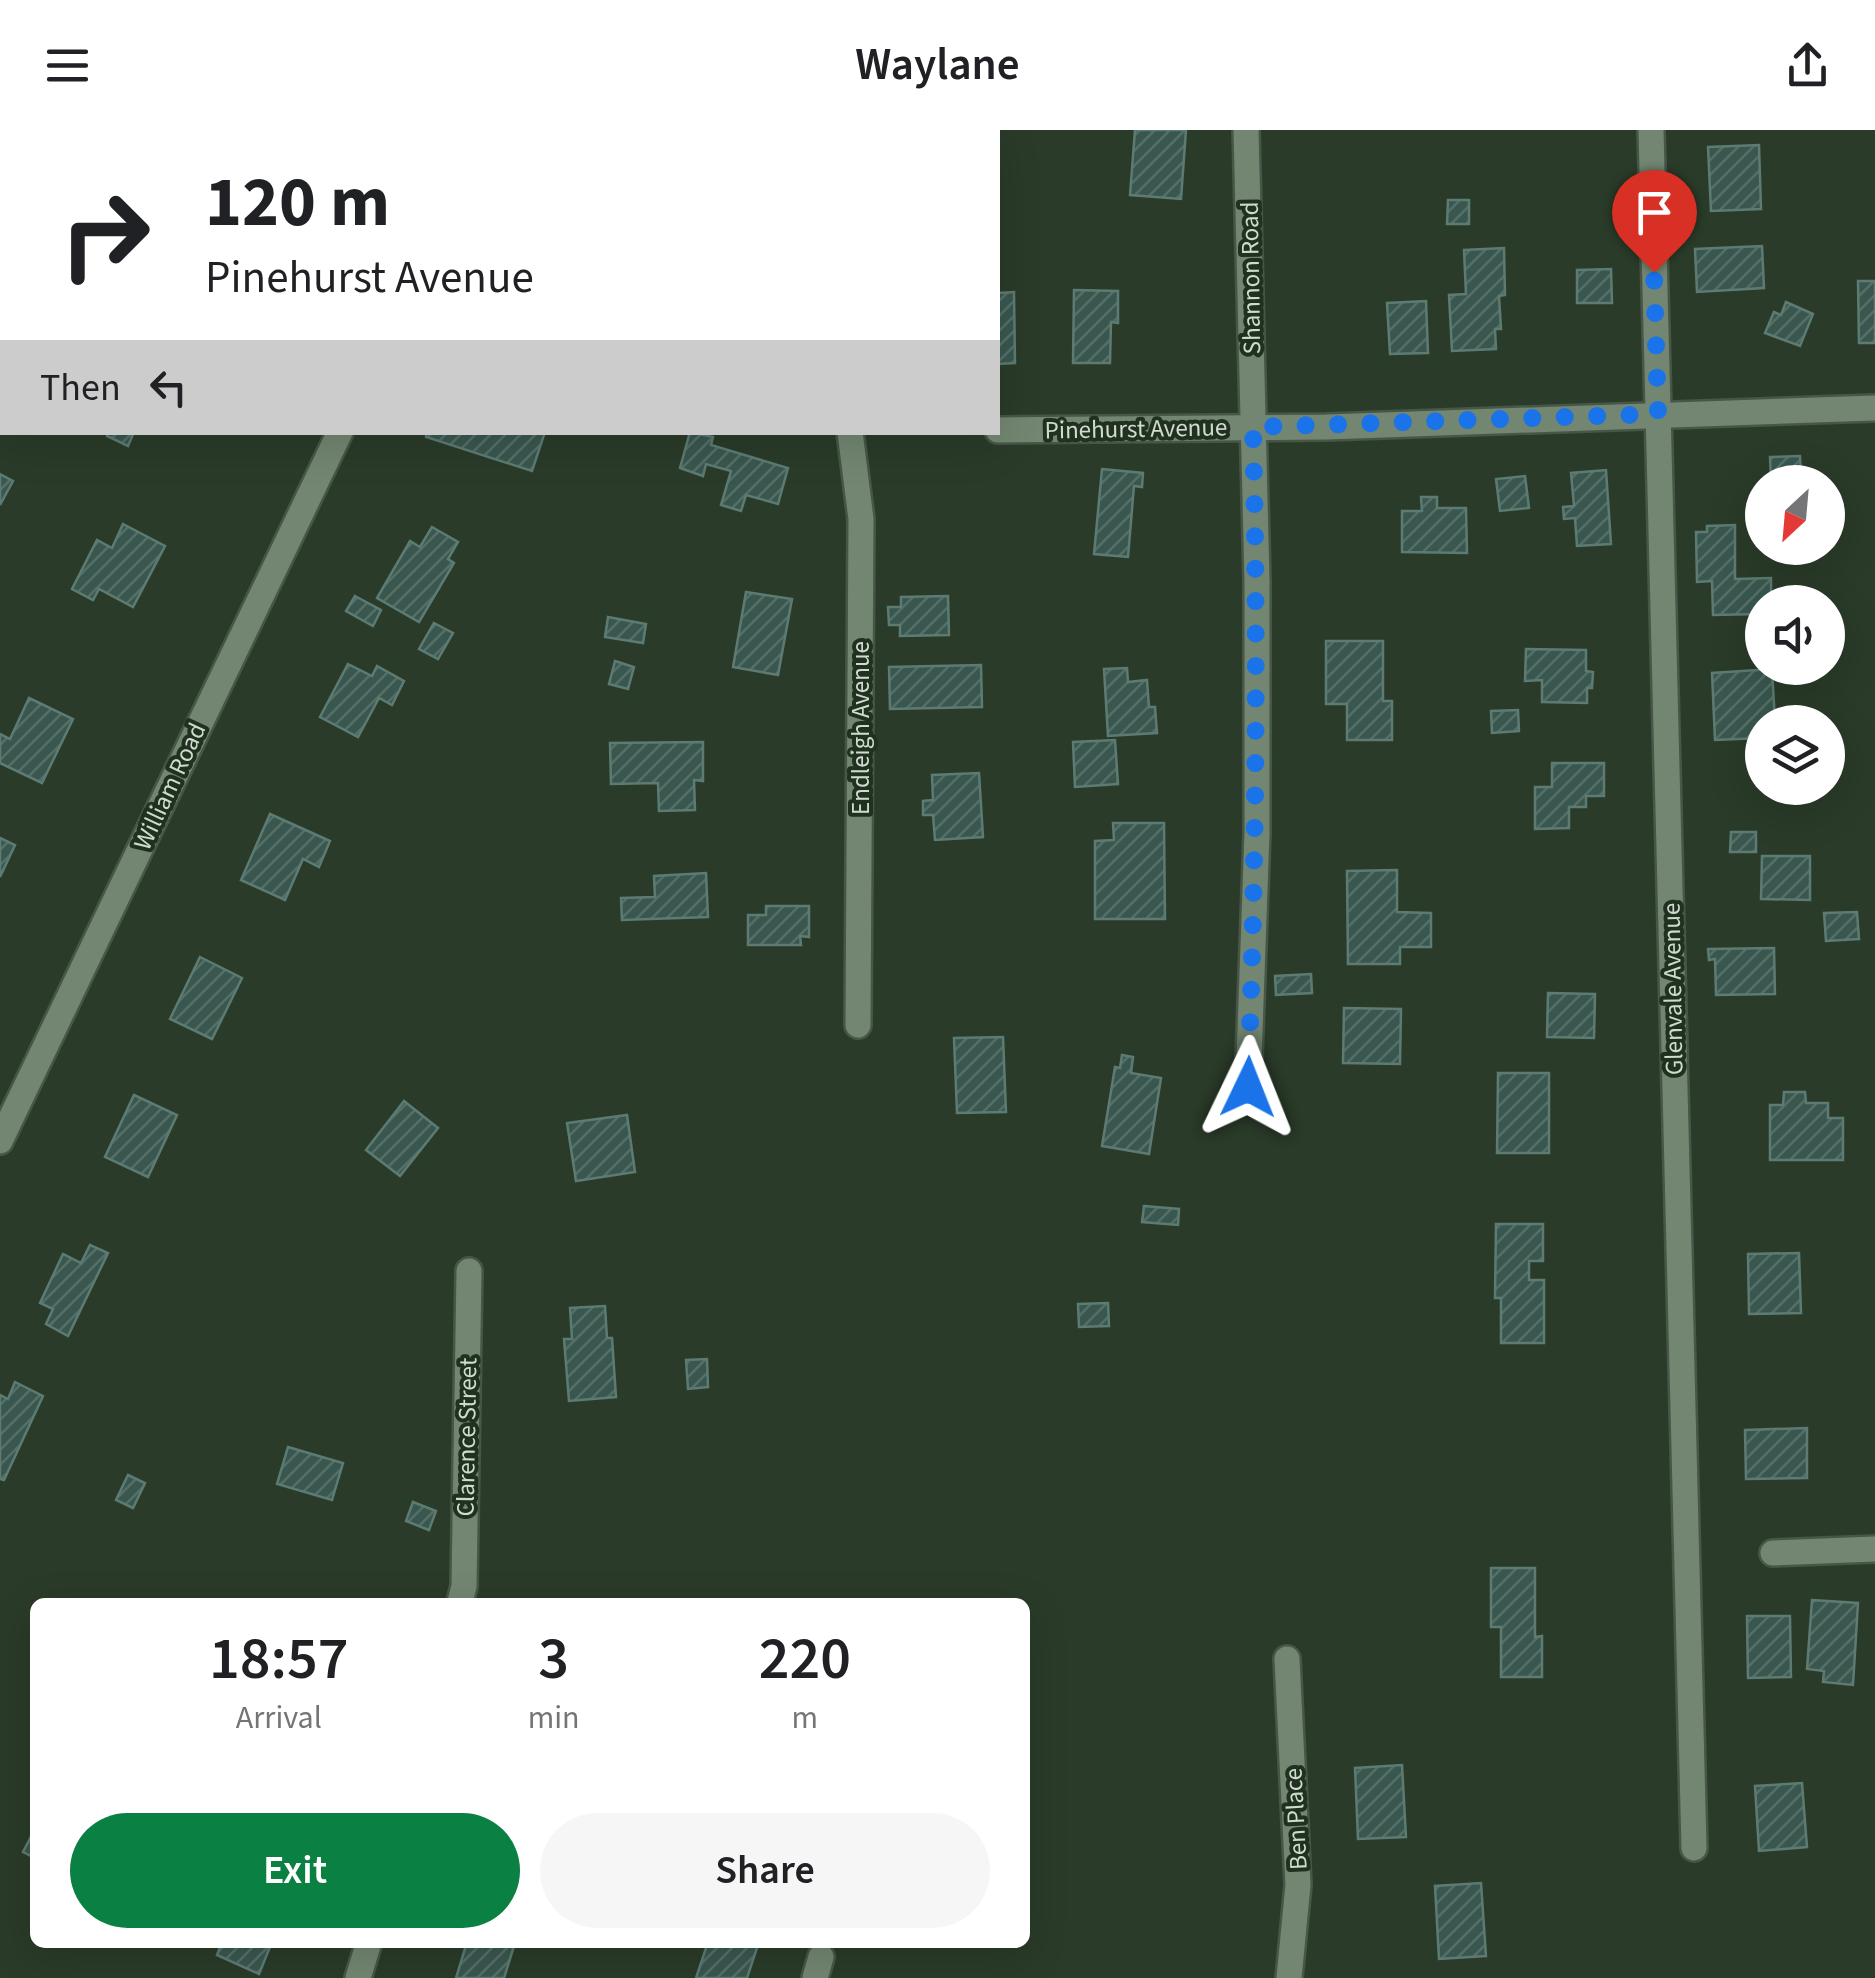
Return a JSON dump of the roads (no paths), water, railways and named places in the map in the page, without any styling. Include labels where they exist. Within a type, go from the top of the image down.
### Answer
[{"type":"street","name":"Shannon Road","points":[[1246,130],[1257,581],[1257,833],[1248,1087]]},
{"type":"street","name":"Glenvale Avenue","points":[[1650,130],[1694,1848]]},
{"type":"street","name":"Pinehurst Avenue","points":[[1000,430],[1253,427],[1875,408]]},
{"type":"street","name":"William Road","points":[[0,1142],[339,435]]},
{"type":"street","name":"Endleigh Avenue","points":[[850,435],[861,519],[858,1025]]},
{"type":"street","name":"Clarence Street","points":[[460,1598],[469,1271]]},
{"type":"street","points":[[1774,1553],[1875,1549]]},
{"type":"street","name":"Ben Place","points":[[1287,1659],[1298,1886],[1289,1978]]},
{"type":"street","points":[[358,1978],[367,1948]]}]
